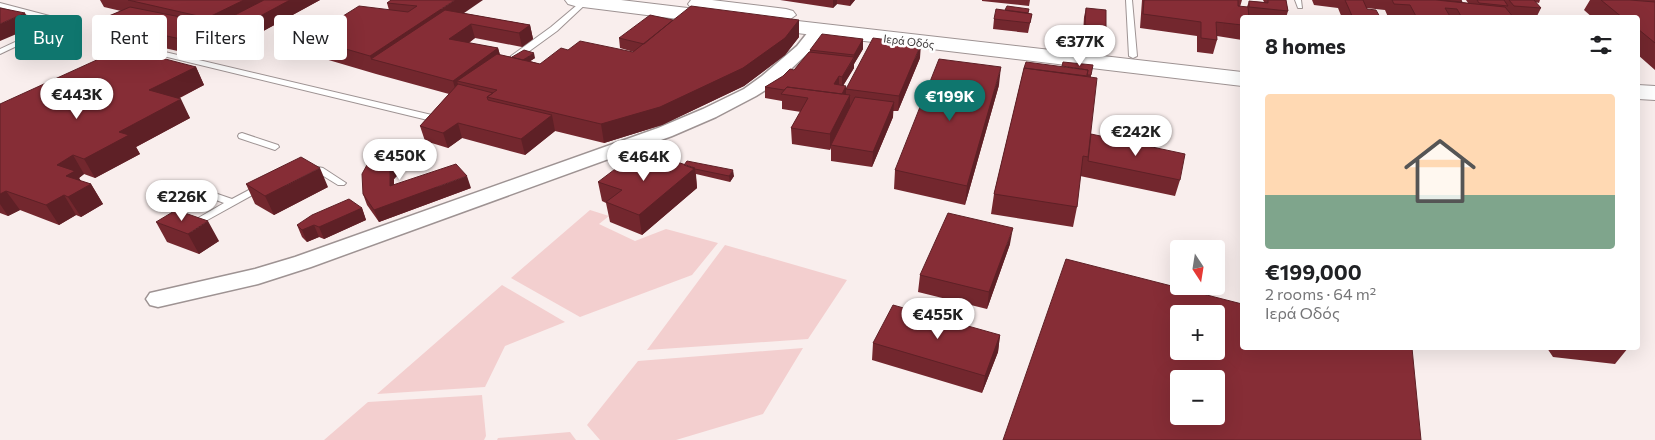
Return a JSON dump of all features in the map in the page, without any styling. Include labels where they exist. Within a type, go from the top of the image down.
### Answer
[{"type":"main road","name":"Ιερά Οδός","points":[[661,0],[1240,68]]},
{"type":"main road","name":"Ιερά Οδός","points":[[580,1],[1240,79]]},
{"type":"main road","points":[[1640,92],[1655,93]]},
{"type":"main road","points":[[1640,104],[1655,105]]},
{"type":"street","points":[[158,299],[251,278],[303,262],[665,132],[716,110],[753,90],[792,62],[803,51],[818,30]]},
{"type":"lane","points":[[1129,0],[1133,56]]},
{"type":"lane","points":[[510,61],[554,28],[580,1]]},
{"type":"lane","points":[[0,5],[61,23],[0,52]]},
{"type":"lane","points":[[167,54],[436,119]]},
{"type":"lane","points":[[431,127],[443,113]]},
{"type":"lane","points":[[242,136],[275,146]]},
{"type":"lane","points":[[294,170],[315,168],[342,184]]},
{"type":"lane","points":[[198,221],[271,181]]},
{"type":"lane","points":[[203,192],[232,202]]},
{"type":"shaded area","points":[[590,210],[609,216],[599,224],[635,241],[666,229],[718,243],[692,275],[580,317],[511,278]]},
{"type":"shaded area","points":[[725,245],[847,280],[808,339],[647,350]]},
{"type":"shaded area","points":[[502,285],[565,322],[505,346],[485,387],[377,394]]},
{"type":"shaded area","points":[[803,348],[763,414],[676,440],[600,440],[587,425],[638,361]]},
{"type":"shaded area","points":[[482,395],[486,436],[484,440],[324,440],[368,402]]},
{"type":"shaded area","points":[[570,432],[576,440],[497,440],[498,438]]},
{"type":"building","points":[[128,0],[244,0],[213,15],[194,15]]},
{"type":"building","points":[[264,0],[290,0],[262,15],[235,15]]},
{"type":"building","points":[[391,0],[455,0],[370,56],[347,49],[347,15],[345,15],[359,6],[408,12],[417,6],[387,3]]},
{"type":"building","points":[[1144,0],[1238,0],[1238,6],[1248,7],[1249,15],[1240,15],[1240,25],[1216,22],[1217,40],[1201,38],[1201,22],[1143,14]]},
{"type":"building","points":[[1268,0],[1286,0],[1288,11],[1249,7],[1249,1],[1268,3]]},
{"type":"building","points":[[1345,0],[1363,0],[1367,9],[1376,10],[1379,15],[1352,15]]},
{"type":"building","points":[[1392,0],[1436,0],[1505,7],[1512,15],[1460,15],[1457,9],[1445,8],[1449,15],[1415,15],[1410,5],[1394,4]]},
{"type":"building","points":[[1441,0],[1461,0],[1462,2]]},
{"type":"building","points":[[1477,0],[1504,0],[1508,6],[1479,3]]},
{"type":"building","points":[[1509,0],[1534,0],[1541,8],[1514,6]]},
{"type":"building","points":[[1601,0],[1655,2],[1655,43],[1640,31],[1640,15],[1619,15]]},
{"type":"building","points":[[691,6],[799,20],[785,38],[743,68],[660,107],[601,124],[487,97],[497,90],[457,81],[497,54],[540,64],[561,48],[568,50],[580,41],[633,52]]},
{"type":"building","points":[[1007,6],[1029,9],[1028,13],[1005,10]]},
{"type":"building","points":[[130,7],[177,16],[177,38],[167,36],[167,15],[111,15]]},
{"type":"building","points":[[0,8],[25,13],[15,15],[15,17],[0,24]]},
{"type":"building","points":[[1086,8],[1106,10],[1106,27],[1085,25]]},
{"type":"building","points":[[996,9],[1032,14],[1030,23],[994,19]]},
{"type":"building","points":[[445,10],[530,25],[519,33],[471,24],[449,39],[498,48],[453,81],[371,59]]},
{"type":"building","points":[[650,15],[673,20],[644,44],[619,38]]},
{"type":"building","points":[[822,34],[863,39],[854,55],[810,50]]},
{"type":"building","points":[[873,38],[921,44],[899,96],[846,89]]},
{"type":"building","points":[[524,50],[534,53],[523,60],[512,57]]},
{"type":"building","points":[[809,52],[854,57],[842,77],[839,76],[834,84],[846,86],[842,94],[787,87],[784,90],[765,87],[783,76],[790,69],[794,70]]},
{"type":"building","points":[[167,59],[196,67],[149,90],[181,99],[119,132],[129,135],[84,159],[73,155],[57,165],[75,171],[66,176],[91,184],[68,197],[64,195],[46,205],[6,191],[0,194],[0,104],[97,60]]},
{"type":"building","points":[[939,59],[1001,67],[967,186],[895,170]]},
{"type":"building","points":[[1026,62],[1088,70],[1087,76],[1024,68]]},
{"type":"building","points":[[1063,62],[1093,65],[1091,75],[1087,75],[1088,70],[1062,66]]},
{"type":"building","points":[[1024,68],[1097,78],[1088,157],[1083,156],[1077,207],[994,194]]},
{"type":"building","points":[[458,84],[493,93],[487,97],[488,100],[552,115],[521,139],[458,123],[443,133],[420,126]]},
{"type":"building","points":[[787,87],[850,95],[830,134],[791,128],[808,98],[781,94]]},
{"type":"building","points":[[855,97],[894,102],[873,152],[831,145]]},
{"type":"building","points":[[1091,134],[1185,154],[1180,180],[1088,161]]},
{"type":"building","points":[[383,150],[405,152],[390,167],[390,186],[456,164],[467,176],[374,210],[363,194],[362,174],[368,163]]},
{"type":"building","points":[[635,154],[653,160],[659,156],[695,168],[639,215],[606,202],[622,190],[598,182]]},
{"type":"building","points":[[301,157],[320,168],[265,196],[246,184]]},
{"type":"building","points":[[687,161],[733,170],[729,176],[684,165]]},
{"type":"building","points":[[349,199],[362,208],[319,227],[314,225],[302,230],[297,225],[312,215]]},
{"type":"building","points":[[176,210],[208,221],[188,234],[156,222]]},
{"type":"building","points":[[948,213],[1013,228],[989,292],[920,275]]},
{"type":"building","points":[[1066,259],[1170,286],[1170,295],[1207,295],[1240,303],[1240,350],[1412,350],[1421,440],[1003,440]]},
{"type":"building","points":[[893,305],[1000,335],[985,376],[873,343]]}]
